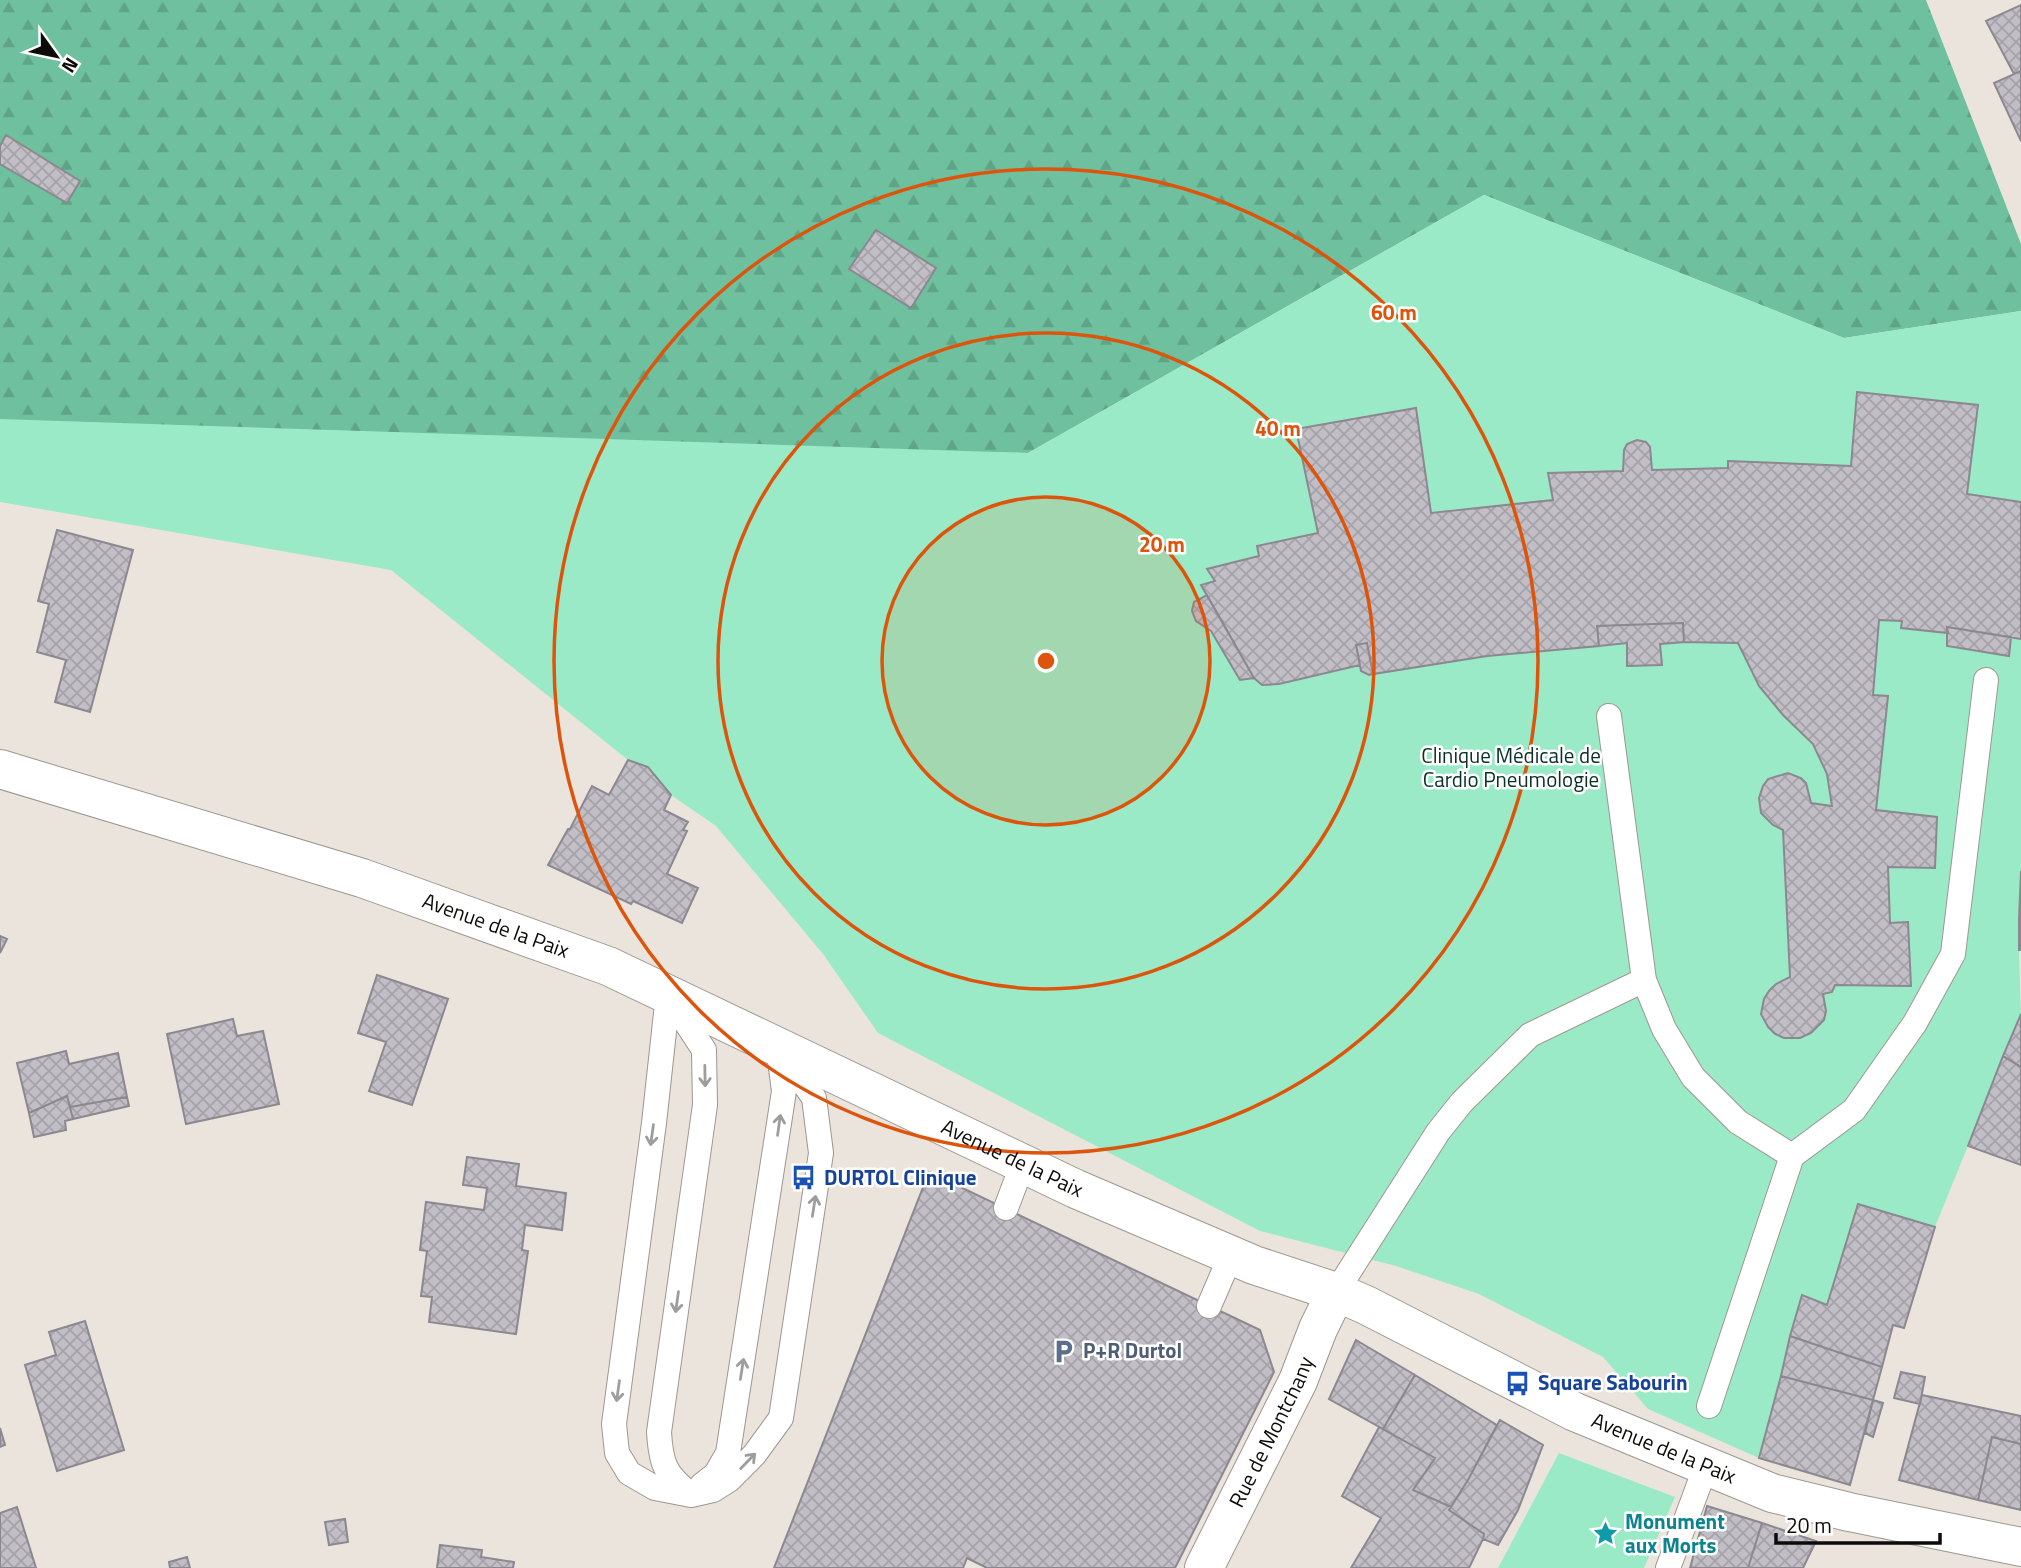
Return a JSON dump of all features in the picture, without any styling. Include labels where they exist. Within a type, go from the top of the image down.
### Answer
[{"type":"main road","name":"Avenue de la Paix","points":[[0,769],[362,878],[608,966],[1076,1189],[1231,1255],[1366,1305],[1575,1412],[1772,1493],[1849,1512],[2021,1547]]},
{"type":"main road","name":"Rue de Montchany","points":[[1204,1568],[1298,1381],[1336,1292]]},
{"type":"lane","points":[[1709,1406],[1792,1156],[1854,1110],[1914,1023],[1954,954],[1986,680]]},
{"type":"lane","points":[[1609,716],[1644,980],[1664,1029],[1693,1077],[1738,1122],[1792,1156]]},
{"type":"lane","points":[[1336,1292],[1438,1132],[1462,1102],[1530,1035],[1644,980]]},
{"type":"lane","points":[[668,995],[704,1050],[704,1115],[659,1432],[661,1460],[672,1479],[691,1495]]},
{"type":"lane","points":[[668,995],[614,1424],[617,1453],[629,1473],[655,1488],[691,1495],[713,1490],[729,1480],[754,1455],[781,1418],[821,1153],[814,1098],[779,1047]]},
{"type":"lane","points":[[691,1495],[716,1474],[728,1453],[784,1091],[779,1047]]},
{"type":"lane","points":[[1006,1208],[1023,1163]]},
{"type":"lane","points":[[1209,1306],[1231,1255]]},
{"type":"lane","points":[[1668,1568],[1706,1466]]},
{"type":"green space","points":[[0,0],[1926,0],[2021,244],[2021,311],[1844,338],[1484,195],[1028,453],[0,439]]},
{"type":"green space","name":"Clinique Médicale de Cardio Pneumologie","points":[[1484,195],[1844,338],[2021,311],[2021,1015],[1935,1227],[1858,1204],[1827,1305],[1802,1296],[1759,1458],[1648,1409],[1603,1357],[1479,1294],[1396,1266],[1260,1231],[878,1033],[823,954],[716,826],[671,795],[648,767],[628,760],[391,570],[0,502],[0,419],[1028,453]]},
{"type":"green space","points":[[1559,1453],[1675,1497],[1644,1568],[1498,1568]]},
{"type":"building","points":[[2021,5],[2021,71],[2014,74],[1986,21]]},
{"type":"building","points":[[2021,71],[2021,141],[1994,83]]},
{"type":"building","points":[[6,135],[80,181],[67,203],[0,164],[0,146]]},
{"type":"building","points":[[876,230],[936,268],[911,308],[849,269]]},
{"type":"building","points":[[1857,392],[1978,405],[1967,494],[2021,502],[2021,639],[1947,627],[1948,633],[1901,628],[1902,621],[1879,620],[1873,695],[1888,696],[1876,810],[1937,817],[1935,868],[1888,867],[1890,923],[1908,922],[1911,986],[1835,985],[1832,992],[1823,994],[1826,1011],[1824,1020],[1811,1033],[1800,1038],[1784,1038],[1775,1034],[1761,1014],[1769,991],[1790,977],[1783,830],[1773,825],[1761,813],[1759,798],[1768,779],[1788,773],[1806,783],[1811,803],[1832,806],[1827,774],[1813,744],[1783,715],[1759,686],[1738,643],[1684,642],[1683,623],[1597,626],[1599,646],[1487,656],[1373,674],[1367,643],[1356,645],[1360,665],[1279,684],[1262,685],[1254,678],[1201,585],[1215,581],[1207,569],[1259,556],[1257,546],[1318,533],[1296,429],[1416,408],[1431,513],[1553,500],[1548,473],[1623,471],[1624,450],[1627,444],[1637,440],[1646,442],[1650,447],[1652,470],[1728,468],[1728,461],[1851,466]]},
{"type":"building","points":[[57,530],[133,550],[90,712],[55,702],[66,660],[37,652],[49,604],[38,601]]},
{"type":"building","points":[[1207,595],[1254,678],[1240,680],[1211,631],[1196,621],[1192,611],[1194,602]]},
{"type":"building","points":[[1683,623],[1684,642],[1660,644],[1662,665],[1627,666],[1627,643],[1599,646],[1597,626]]},
{"type":"building","points":[[1947,627],[2011,637],[2009,656],[1947,646]]},
{"type":"building","points":[[1367,643],[1373,674],[1369,675],[1361,671],[1356,645]]},
{"type":"building","points":[[628,760],[648,767],[671,795],[664,810],[688,822],[683,830],[687,831],[667,874],[698,888],[682,923],[633,901],[631,904],[548,865],[592,786],[609,795]]},
{"type":"building","points":[[2021,871],[2021,919],[2019,919]]},
{"type":"building","points":[[2021,919],[2021,950],[2019,950]]},
{"type":"building","points":[[0,936],[7,939],[0,953]]},
{"type":"building","points":[[377,975],[448,999],[412,1105],[369,1091],[386,1042],[358,1033]]},
{"type":"building","points":[[2021,1014],[2021,1067],[2003,1056]]},
{"type":"building","points":[[233,1019],[237,1036],[263,1031],[279,1104],[186,1124],[167,1034]]},
{"type":"building","points":[[66,1051],[69,1064],[118,1053],[127,1097],[70,1107],[67,1096],[29,1113],[17,1063]]},
{"type":"building","points":[[2003,1056],[2021,1067],[2021,1165],[1968,1146]]},
{"type":"building","points":[[67,1096],[73,1119],[65,1121],[66,1130],[34,1137],[29,1113]]},
{"type":"building","points":[[127,1097],[129,1106],[73,1119],[70,1107]]},
{"type":"building","points":[[467,1157],[519,1164],[516,1186],[566,1193],[562,1230],[525,1225],[522,1250],[528,1251],[516,1334],[429,1322],[432,1297],[421,1296],[427,1251],[420,1250],[426,1202],[484,1210],[487,1188],[463,1185]]},
{"type":"building","name":"P+R Durtol","points":[[929,1172],[1260,1330],[1274,1372],[1175,1568],[987,1568],[967,1558],[963,1568],[774,1568]]},
{"type":"building","points":[[1858,1204],[1935,1227],[1904,1328],[1893,1325],[1882,1367],[1790,1336],[1802,1295],[1827,1305]]},
{"type":"building","points":[[85,1321],[124,1450],[57,1471],[25,1365],[56,1355],[49,1332]]},
{"type":"building","points":[[1790,1336],[1882,1367],[1873,1400],[1781,1376]]},
{"type":"building","points":[[1356,1340],[1415,1375],[1383,1429],[1329,1399]]},
{"type":"building","points":[[1901,1372],[1925,1377],[1920,1404],[1894,1398]]},
{"type":"building","points":[[1415,1375],[1497,1425],[1451,1507],[1413,1490],[1435,1458],[1383,1429]]},
{"type":"building","points":[[1781,1376],[1873,1400],[1850,1485],[1759,1458]]},
{"type":"building","points":[[1922,1395],[2021,1416],[2021,1444],[1992,1437],[1978,1500],[1899,1480]]},
{"type":"building","points":[[1873,1400],[1883,1403],[1873,1437],[1865,1433]]},
{"type":"building","points":[[1500,1420],[1543,1445],[1518,1510],[1498,1545],[1483,1539],[1484,1534],[1449,1510]]},
{"type":"building","points":[[1379,1427],[1435,1458],[1413,1490],[1451,1507],[1449,1510],[1484,1534],[1469,1568],[1351,1568],[1381,1518],[1342,1496]]},
{"type":"building","points":[[0,1428],[5,1445],[0,1447]]},
{"type":"building","points":[[1992,1437],[2021,1444],[2021,1510],[1978,1500]]},
{"type":"building","points":[[1707,1506],[1762,1523],[1748,1568],[1690,1568]]},
{"type":"building","points":[[17,1507],[36,1568],[0,1568],[0,1513]]},
{"type":"building","points":[[345,1519],[348,1542],[329,1545],[325,1522]]},
{"type":"building","points":[[1762,1523],[1816,1541],[1803,1568],[1748,1568]]},
{"type":"building","points":[[440,1545],[482,1550],[481,1557],[514,1562],[513,1568],[437,1568]]},
{"type":"building","points":[[187,1557],[190,1568],[170,1568],[169,1562]]},
{"type":"place","name":"DURTOL Clinique","points":[[804,1178]]},
{"type":"place","name":"P+R Durtol","points":[[1063,1351]]},
{"type":"place","name":"Square Sabourin","points":[[1518,1383]]},
{"type":"place","name":"Monument aux Morts","points":[[1605,1534]]}]
